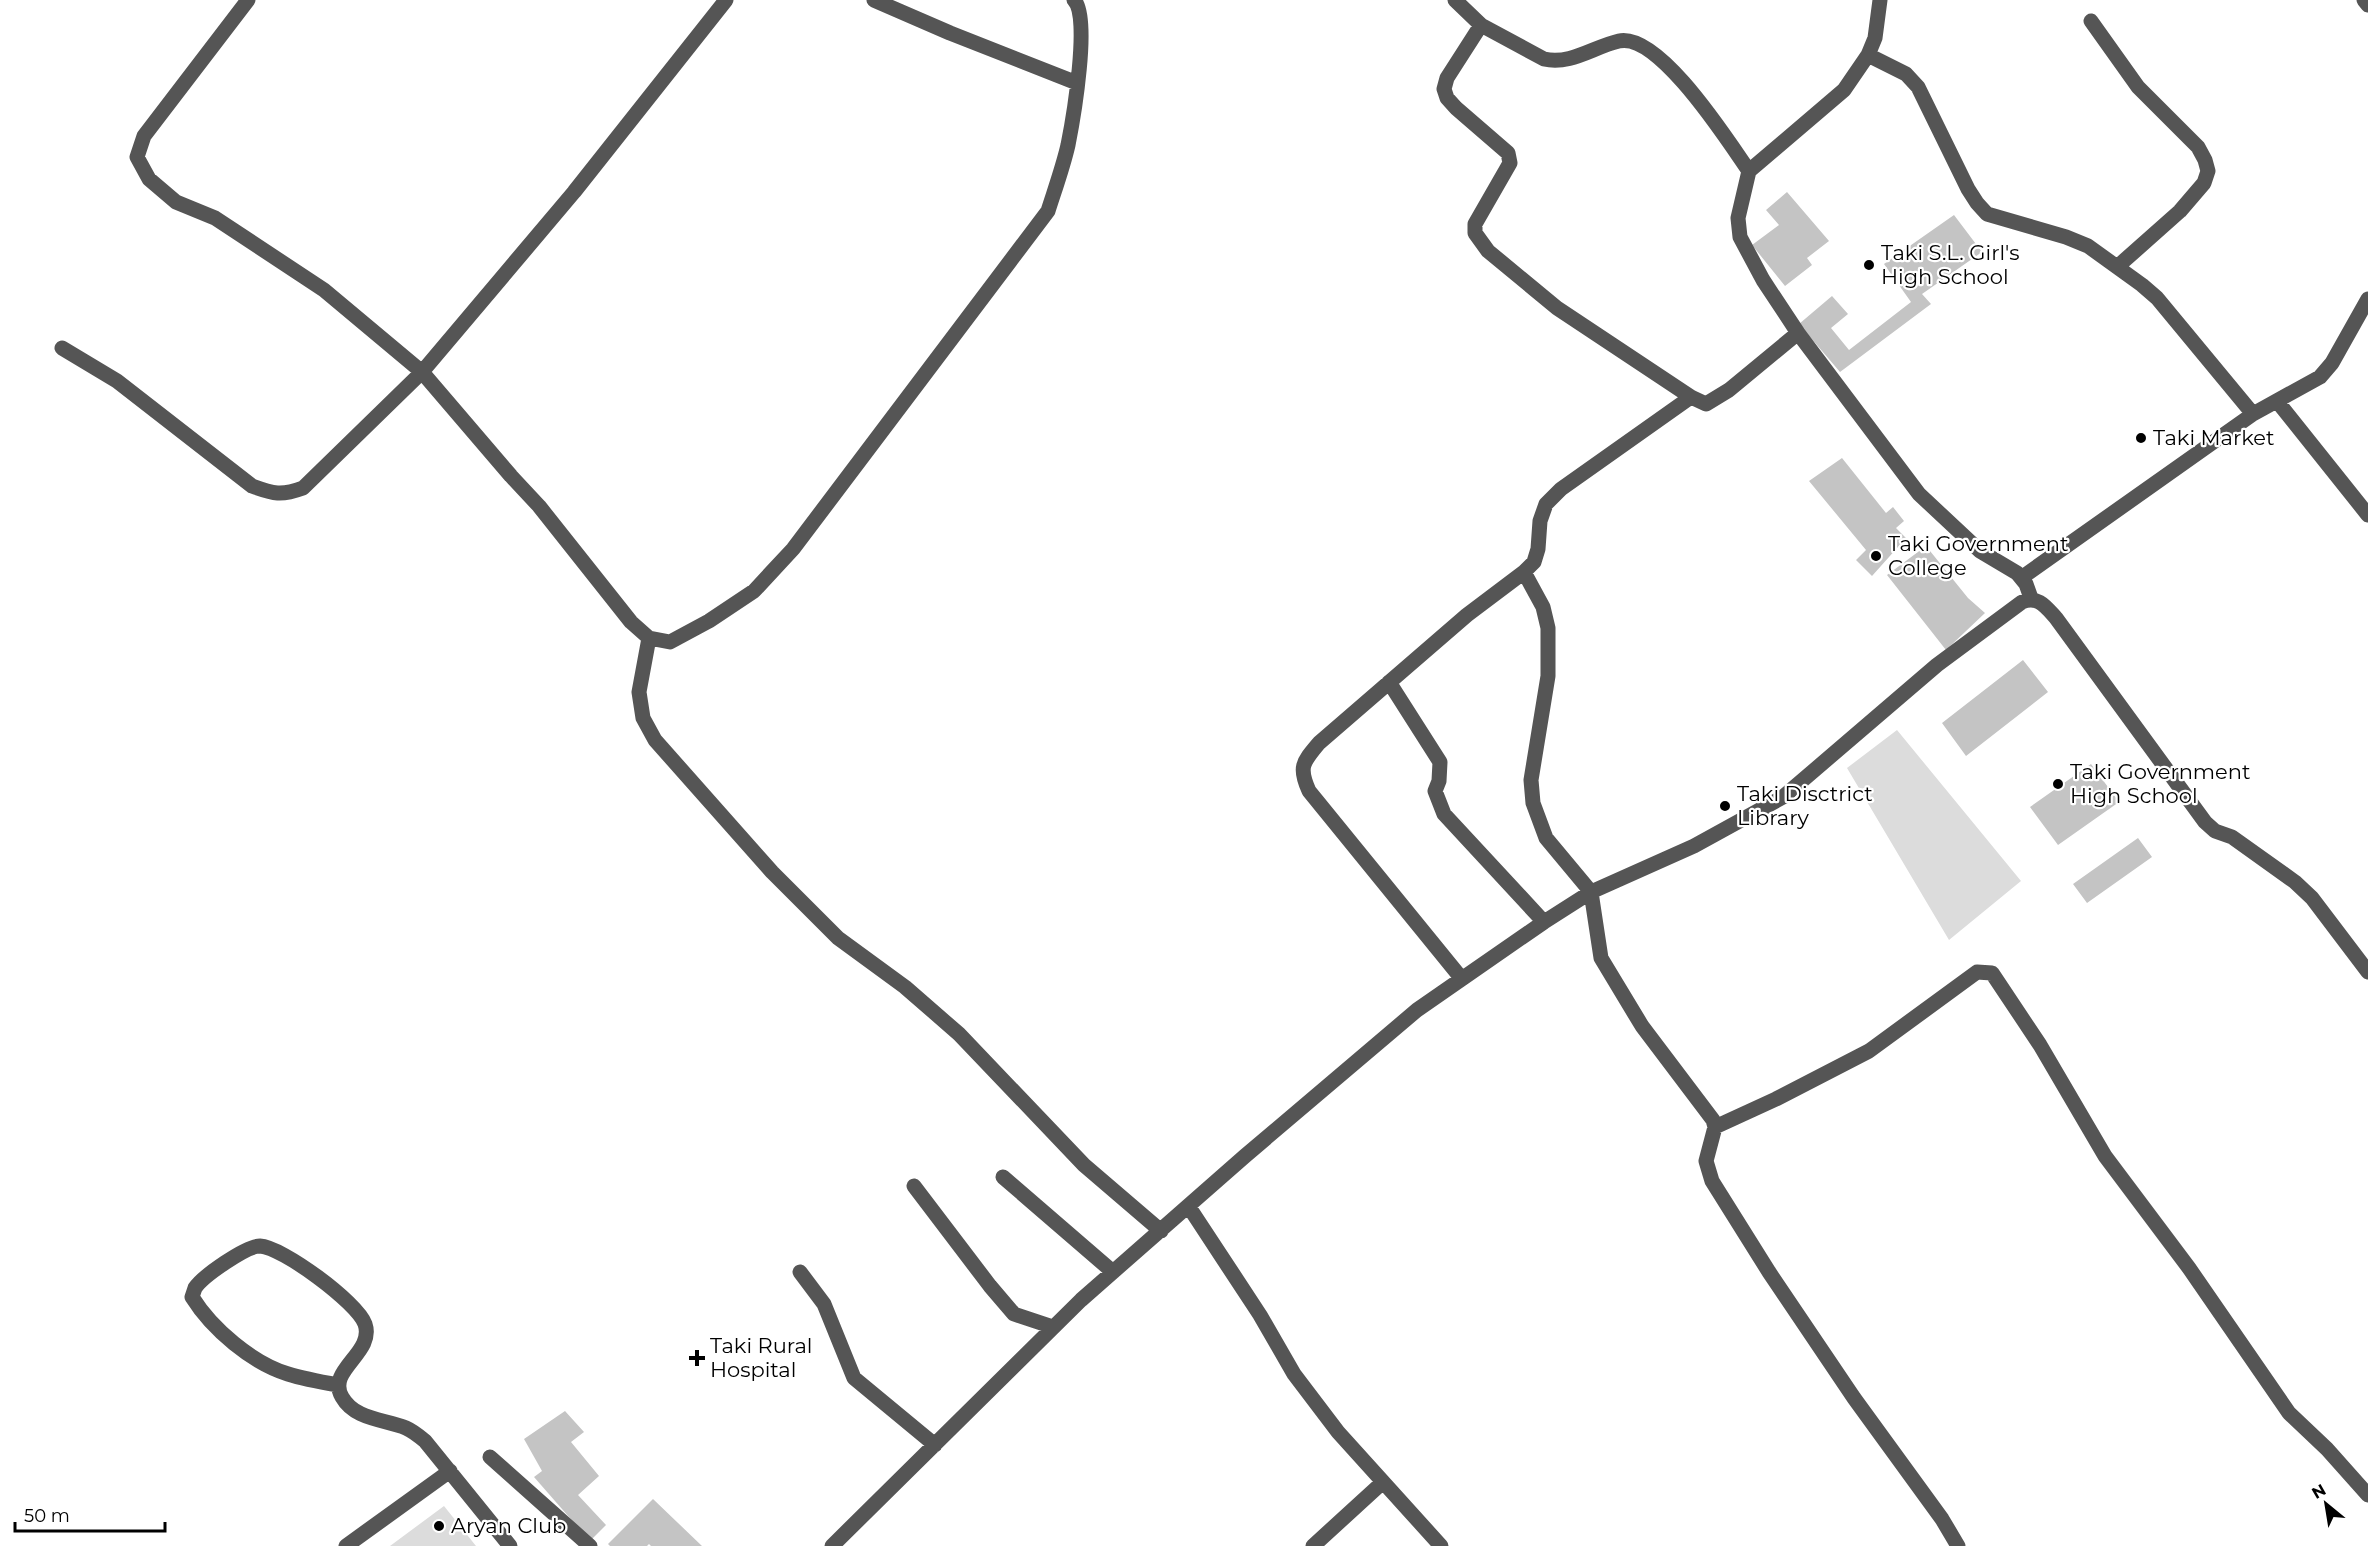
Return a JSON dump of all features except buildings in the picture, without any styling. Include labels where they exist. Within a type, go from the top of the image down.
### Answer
[{"type":"street","points":[[248,0],[144,136],[137,157],[149,179],[176,202],[215,218],[324,290],[422,372],[539,506],[631,622],[649,638],[670,642],[709,621],[754,591],[793,549],[1048,211],[1068,145],[1077,83],[1082,22],[1078,4],[1074,0]]},
{"type":"street","points":[[62,348],[117,381],[252,486],[271,493],[286,495],[303,488],[422,372],[574,192],[726,0]]},
{"type":"street","points":[[873,0],[1077,83]]},
{"type":"street","points":[[1455,0],[1481,26],[1554,62],[1620,41],[1636,42],[1650,50],[1689,88],[1749,171]]},
{"type":"street","points":[[1880,0],[1875,38],[1868,55],[1845,90],[1749,171],[1738,219],[1740,237],[1763,280],[1798,333],[1918,494],[1980,551],[2021,578],[2031,598]]},
{"type":"street","points":[[2364,0],[2368,5]]},
{"type":"street","points":[[2091,21],[2138,87],[2198,147],[2208,171],[2204,183],[2180,211],[2117,267]]},
{"type":"street","points":[[1481,26],[1447,78],[1444,89],[1446,98],[1508,153],[1510,163],[1475,224],[1474,233],[1478,241],[1557,308],[1691,397],[1706,404],[1713,401],[1798,333]]},
{"type":"street","points":[[1868,55],[1906,74],[1918,87],[1968,189],[1977,204],[1987,214],[2066,237],[2088,246],[2117,267],[2157,298],[2253,414]]},
{"type":"street","points":[[2021,578],[2253,414],[2320,377],[2332,363],[2368,298]]},
{"type":"street","points":[[1462,979],[1309,791],[1302,776],[1304,761],[1319,743],[1389,682],[1467,615],[1534,562],[1538,549],[1540,521],[1546,504],[1561,489],[1691,397]]},
{"type":"street","points":[[2277,401],[2368,515]]},
{"type":"street","points":[[1524,572],[1543,607],[1548,628],[1548,676],[1531,780],[1533,802],[1546,838],[1591,892],[1601,958],[1642,1026],[1713,1120],[1715,1126],[1706,1161],[1712,1181],[1768,1272],[1854,1398],[1942,1519],[1958,1546]]},
{"type":"street","points":[[832,1546],[935,1445],[950,1427],[1113,1272],[1417,1011],[1591,892],[1694,846],[1783,797],[1937,665],[2022,602],[2031,598],[2038,600],[2056,618],[2205,822],[2216,831],[2232,837],[2295,882],[2312,898],[2368,972]]},
{"type":"street","points":[[649,638],[639,692],[643,718],[655,740],[772,872],[838,938],[904,987],[960,1034],[1084,1165],[1161,1231]]},
{"type":"street","points":[[1389,682],[1440,762],[1439,781],[1435,792],[1444,814],[1544,922]]},
{"type":"street","points":[[1715,1126],[1776,1099],[1869,1051],[1977,972],[1992,973],[2040,1045],[2105,1156],[2189,1268],[2289,1413],[2327,1449],[2368,1495]]},
{"type":"street","points":[[1003,1177],[1113,1272]]},
{"type":"street","points":[[914,1186],[1014,1314],[1053,1327]]},
{"type":"street","points":[[1189,1207],[1260,1315],[1294,1374],[1338,1432],[1441,1546]]},
{"type":"street","points":[[338,1385],[288,1374],[267,1366],[245,1352],[199,1308],[192,1297],[196,1287],[231,1260],[257,1246],[269,1247],[326,1282],[354,1309],[364,1322],[366,1331],[365,1343],[341,1377],[338,1385],[340,1395],[349,1408],[359,1414],[407,1428],[425,1441],[510,1546]]},
{"type":"street","points":[[800,1272],[824,1304],[854,1378],[935,1445]]},
{"type":"street","points":[[490,1456],[590,1546]]},
{"type":"street","points":[[346,1546],[450,1472]]},
{"type":"street","points":[[1313,1546],[1383,1482]]},
{"type":"shaded area","points":[[1897,730],[2021,881],[1949,940],[1847,768]]},
{"type":"shaded area","name":"Aryan Club","points":[[444,1506],[476,1546],[390,1546]]},
{"type":"place","name":"Taki S.L. Girl's High School","points":[[1869,265]]},
{"type":"place","name":"Taki Market","points":[[2141,438]]},
{"type":"place","name":"Taki Government College","points":[[1876,556]]},
{"type":"place","name":"Taki Government High School","points":[[2058,784]]},
{"type":"place","name":"Taki Disctrict Library","points":[[1725,806]]},
{"type":"place","name":"Taki Rural Hospital","points":[[697,1358]]},
{"type":"place","name":"Aryan Club","points":[[439,1526]]}]
